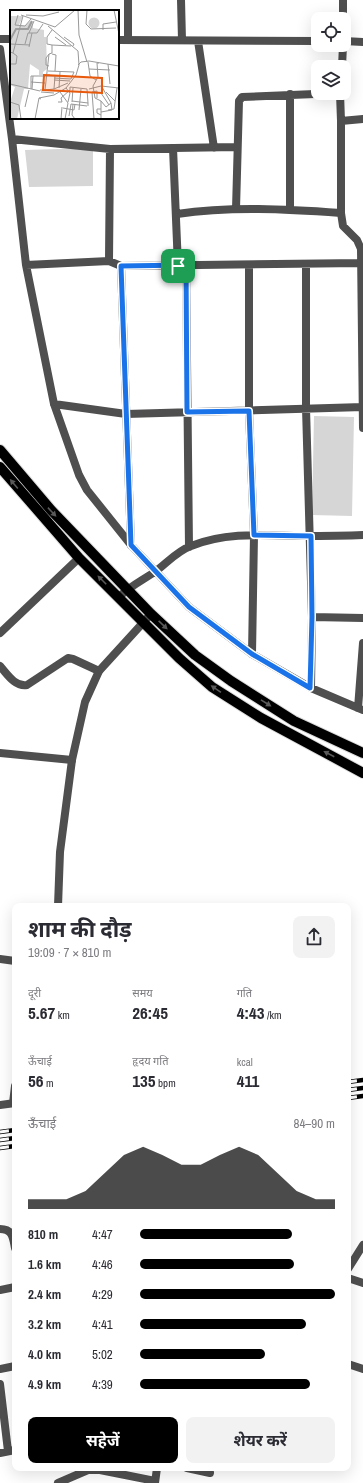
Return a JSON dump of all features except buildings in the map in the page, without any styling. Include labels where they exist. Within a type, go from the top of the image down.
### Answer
[{"type":"main road","points":[[0,450],[51,510],[151,614],[195,655],[294,721],[363,753]]},
{"type":"main road","points":[[0,467],[79,558],[179,658],[212,687],[261,718],[363,773]]},
{"type":"street","points":[[128,0],[128,40]]},
{"type":"street","points":[[181,0],[182,40]]},
{"type":"street","points":[[343,0],[343,12]]},
{"type":"street","points":[[119,40],[311,41]]},
{"type":"street","points":[[198,41],[214,148]]},
{"type":"street","points":[[351,41],[363,42]]},
{"type":"street","points":[[0,49],[26,265],[54,404],[82,482],[131,545],[189,607],[252,654],[310,688],[361,709],[363,644]]},
{"type":"street","points":[[290,94],[290,209]]},
{"type":"street","points":[[236,210],[239,101],[242,97],[311,94]]},
{"type":"street","points":[[340,100],[340,213],[343,226],[357,240],[361,249],[363,428]]},
{"type":"street","points":[[341,122],[363,120]]},
{"type":"street","points":[[12,139],[110,149],[237,147]]},
{"type":"street","points":[[173,148],[182,265],[187,412],[189,547]]},
{"type":"street","points":[[109,261],[110,149]]},
{"type":"street","points":[[177,214],[236,210],[290,209],[340,213]]},
{"type":"street","points":[[26,265],[109,261],[121,266],[361,263]]},
{"type":"street","points":[[306,264],[306,408],[311,536],[312,617],[310,688]]},
{"type":"street","points":[[249,265],[249,411],[254,535],[252,654]]},
{"type":"street","points":[[121,266],[131,545]]},
{"type":"street","points":[[54,404],[126,414],[306,408],[363,408]]},
{"type":"street","points":[[119,597],[127,589],[156,571],[189,547],[222,537],[254,535],[363,535]]},
{"type":"street","points":[[0,633],[79,558]]},
{"type":"street","points":[[58,903],[60,852],[72,760],[85,702],[99,671],[151,614]]},
{"type":"street","points":[[312,617],[363,618]]},
{"type":"street","points":[[0,666],[17,685],[22,686],[27,686],[68,658],[73,658],[99,671]]},
{"type":"street","points":[[0,753],[72,760]]},
{"type":"street","points":[[0,959],[12,961]]},
{"type":"street","points":[[0,1105],[12,1103]]},
{"type":"street","points":[[0,1229],[8,1229],[12,1233]]},
{"type":"street","points":[[351,1265],[363,1245]]},
{"type":"street","points":[[351,1279],[363,1283]]},
{"type":"street","points":[[0,1290],[12,1288]]},
{"type":"street","points":[[351,1365],[363,1369]]},
{"type":"street","points":[[0,1369],[12,1367]]},
{"type":"street","points":[[0,1384],[5,1452]]},
{"type":"street","points":[[58,1483],[86,1471]]},
{"type":"street","points":[[105,1471],[155,1482],[157,1471]]},
{"type":"street","points":[[201,1471],[210,1473]]},
{"type":"shaded area","points":[[93,148],[93,186],[29,187],[25,150]]},
{"type":"shaded area","points":[[314,416],[354,417],[352,516],[312,515]]},
{"type":"railway","points":[[351,1082],[363,1080]]},
{"type":"railway","points":[[351,1090],[363,1088]]},
{"type":"railway","points":[[351,1098],[363,1096]]},
{"type":"railway","points":[[0,1132],[12,1130]]},
{"type":"railway","points":[[0,1140],[12,1138]]},
{"type":"railway","points":[[0,1148],[12,1146]]},
{"type":"route","points":[[186,265],[187,412],[249,411],[254,535],[311,536],[312,617],[310,688],[252,654],[189,607],[131,545],[121,266],[178,266],[186,265]]}]
